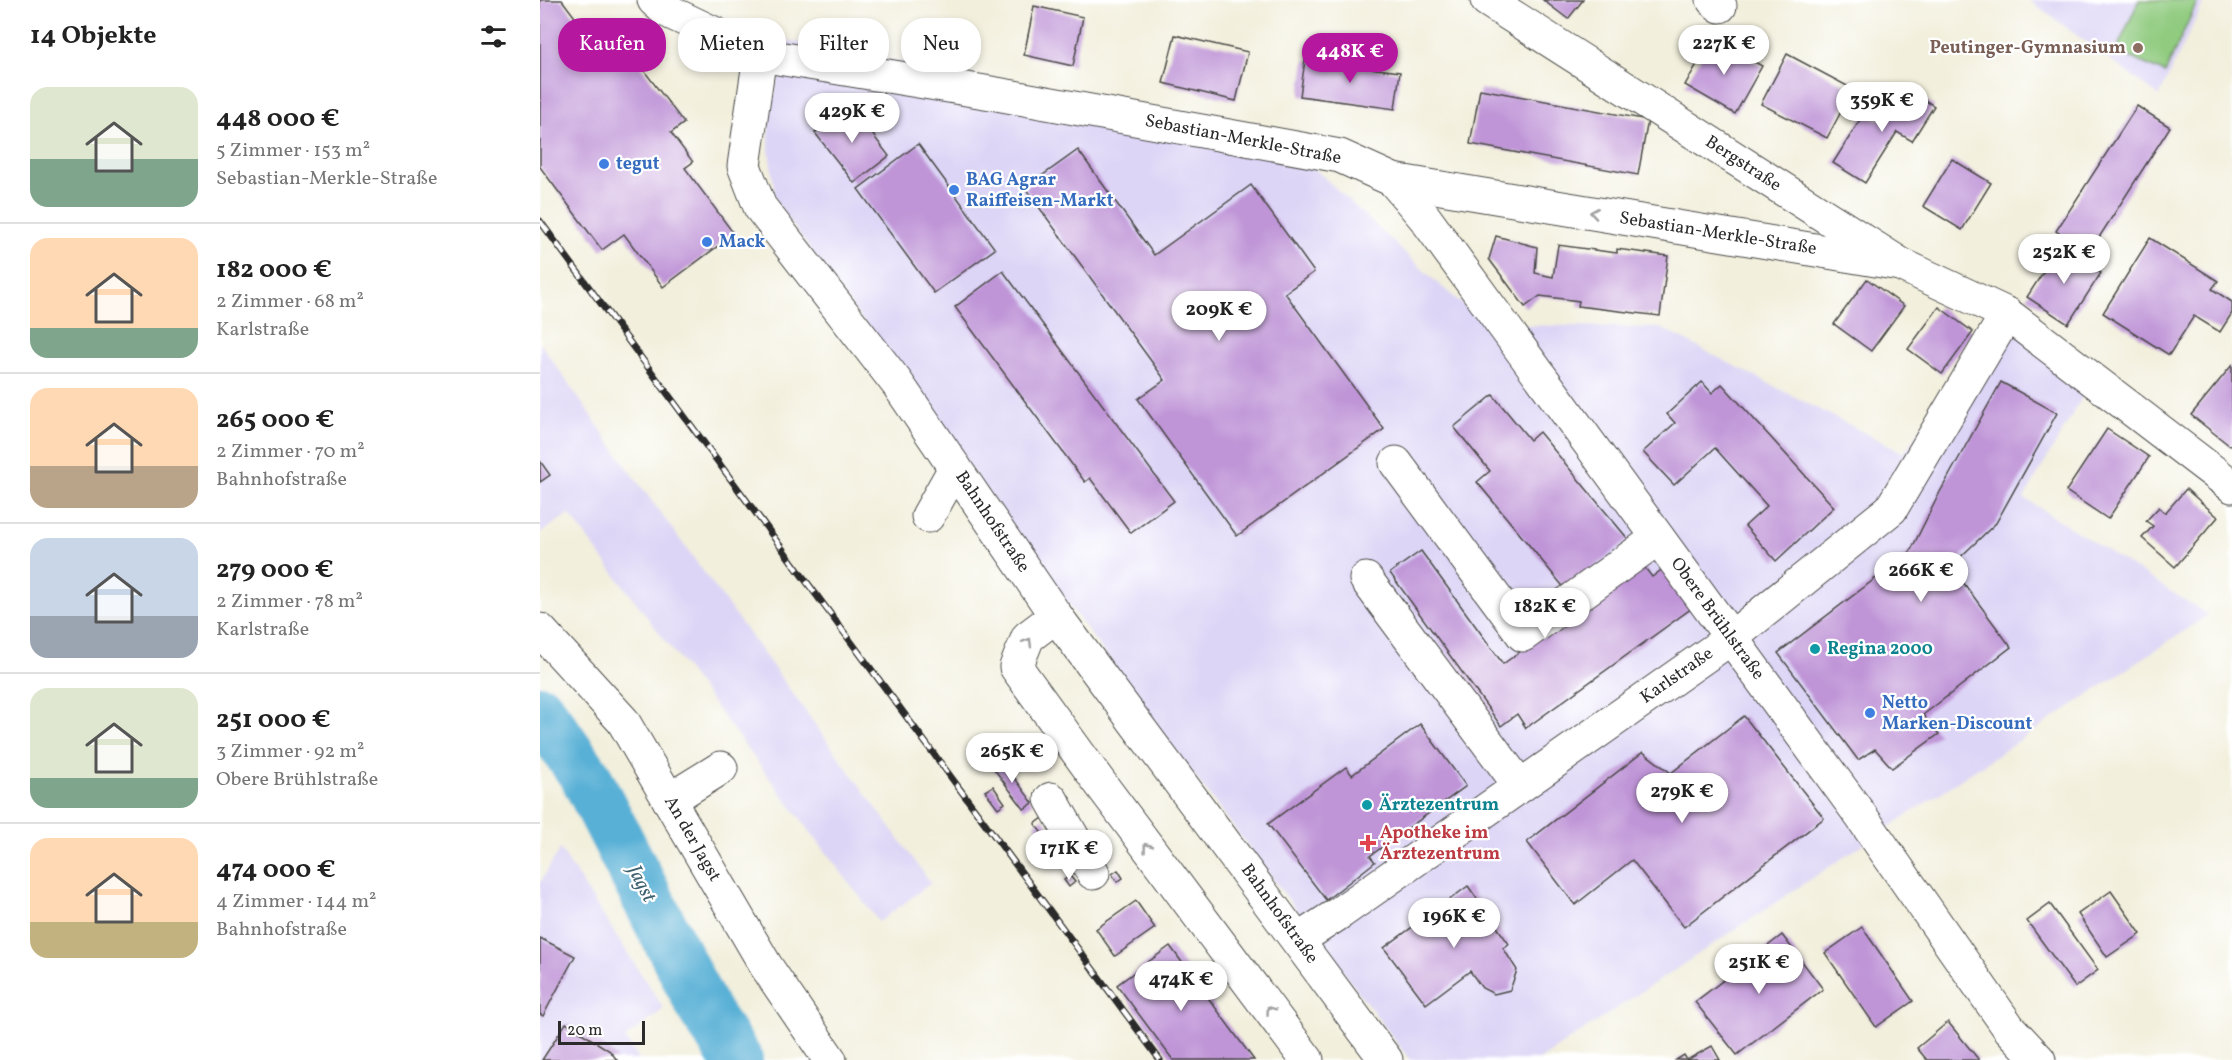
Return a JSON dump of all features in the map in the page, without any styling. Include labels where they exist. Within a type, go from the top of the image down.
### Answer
[{"type":"street","points":[[654,0],[665,10],[682,18]]},
{"type":"street","name":"Bergstraße","points":[[1487,0],[1900,264],[2007,314]]},
{"type":"street","name":"Sebastian-Merkle-Straße","points":[[786,59],[991,93],[1340,156],[1393,180],[1900,264]]},
{"type":"street","name":"Bahnhofstraße","points":[[758,72],[744,166],[760,207],[897,383],[1056,615],[1386,1060]]},
{"type":"street","name":"Obere Brühlstraße","points":[[1393,180],[1425,218],[1861,816],[2009,1028],[2039,1060]]},
{"type":"street","points":[[2007,314],[2232,486]]},
{"type":"street","name":"Karlstraße","points":[[1298,940],[1731,638],[1892,509],[2007,314]]},
{"type":"street","points":[[1396,463],[1523,635],[1658,538]]},
{"type":"street","points":[[928,516],[955,468]]},
{"type":"street","points":[[1366,579],[1521,786]]},
{"type":"street","points":[[1056,615],[1028,637],[1016,667],[1111,799],[1306,1060]]},
{"type":"street","name":"An der Jagst","points":[[540,630],[623,721],[766,966],[830,1060]]},
{"type":"street","points":[[669,800],[721,768]]},
{"type":"street","points":[[1051,799],[1093,873]]},
{"type":"shaded area","name":"Peutinger-Gymnasium","points":[[2029,0],[2205,0],[2159,96]]},
{"type":"shaded area","points":[[787,40],[798,42],[798,72],[889,72],[889,59],[901,62],[901,72],[955,72],[1285,141],[1434,280],[1486,324],[1661,328],[1904,453],[2004,305],[2098,370],[2024,498],[2208,615],[1539,1060],[1410,1060],[1172,746],[776,202],[769,151],[769,119],[780,72],[786,72]]},
{"type":"shaded area","points":[[540,343],[635,478],[931,883],[879,922],[569,514],[540,533]]},
{"type":"shaded area","points":[[560,849],[664,1009],[625,1038],[639,1060],[540,1060],[540,883]]},
{"type":"green space","points":[[2139,0],[2198,0],[2165,73],[2116,51]]},
{"type":"building","points":[[540,0],[562,0],[576,18],[558,18],[558,72],[645,72],[684,123],[671,133],[693,162],[685,168],[734,234],[663,287],[624,234],[602,250],[540,167]]},
{"type":"building","points":[[1543,0],[1583,0],[1568,19]]},
{"type":"building","points":[[1034,6],[1083,17],[1073,66],[1024,55]]},
{"type":"building","points":[[1175,35],[1248,52],[1236,101],[1163,83]]},
{"type":"building","points":[[1712,38],[1762,66],[1735,114],[1685,85]]},
{"type":"building","points":[[1787,54],[1853,89],[1827,138],[1761,104]]},
{"type":"building","points":[[1305,60],[1400,72],[1395,109],[1300,96]]},
{"type":"building","points":[[1901,85],[1934,106],[1912,141],[1897,132],[1865,183],[1833,163],[1865,112],[1878,121]]},
{"type":"building","points":[[1480,89],[1648,120],[1638,175],[1470,144]]},
{"type":"building","points":[[851,106],[889,156],[854,183],[815,133]]},
{"type":"building","points":[[2137,106],[2170,127],[2089,253],[2056,231]]},
{"type":"building","points":[[918,144],[995,249],[934,293],[858,189]]},
{"type":"building","points":[[1078,150],[1154,255],[1251,185],[1314,272],[1285,293],[1384,429],[1237,536],[1138,399],[1165,380],[1025,188]]},
{"type":"building","points":[[1952,159],[1991,183],[1962,230],[1923,206]]},
{"type":"building","points":[[1496,236],[1537,247],[1535,273],[1553,277],[1558,245],[1617,253],[1617,249],[1668,256],[1660,316],[1578,306],[1579,301],[1540,296],[1525,307],[1489,259]]},
{"type":"building","points":[[2150,238],[2218,281],[2212,289],[2232,302],[2232,313],[2220,332],[2194,316],[2169,355],[2103,313]]},
{"type":"building","points":[[2060,246],[2101,273],[2068,324],[2027,297]]},
{"type":"building","points":[[1003,271],[1174,501],[1131,533],[1090,478],[1085,482],[955,307]]},
{"type":"building","points":[[1867,279],[1904,306],[1871,351],[1834,324]]},
{"type":"building","points":[[1939,307],[1973,332],[1942,374],[1908,349]]},
{"type":"building","points":[[2232,365],[2232,443],[2230,446],[2191,415]]},
{"type":"building","points":[[1702,382],[1712,393],[1722,384],[1834,507],[1776,561],[1745,526],[1767,506],[1715,448],[1674,485],[1643,452],[1675,423],[1667,414]]},
{"type":"building","points":[[2001,382],[2057,413],[1996,523],[1951,566],[2011,647],[1923,715],[1939,734],[1892,768],[1875,749],[1858,760],[1778,653],[1910,552],[1940,492]]},
{"type":"building","points":[[1493,395],[1530,440],[1539,432],[1628,539],[1566,590],[1477,482],[1490,471],[1454,427]]},
{"type":"building","points":[[2107,429],[2149,457],[2108,519],[2066,491]]},
{"type":"building","points":[[540,461],[550,475],[540,482]]},
{"type":"building","points":[[2186,489],[2218,517],[2175,567],[2142,538],[2153,526],[2146,521],[2159,507],[2165,513]]},
{"type":"building","points":[[1421,551],[1503,664],[1642,564],[1652,577],[1664,568],[1692,608],[1526,728],[1517,714],[1501,726],[1390,573]]},
{"type":"building","points":[[1744,716],[1824,818],[1684,927],[1632,860],[1575,905],[1527,842],[1643,752],[1671,773]]},
{"type":"building","name":"Ärztezentrum","points":[[1420,724],[1466,786],[1370,856],[1375,862],[1326,900],[1268,824],[1346,767],[1352,775]]},
{"type":"building","points":[[1000,758],[1033,803],[1024,809],[991,765]]},
{"type":"building","points":[[993,786],[1005,803],[998,808],[985,791]]},
{"type":"building","points":[[1043,818],[1076,863],[1068,869],[1035,824]]},
{"type":"building","points":[[1118,870],[1123,878],[1117,882],[1112,874]]},
{"type":"building","points":[[1070,876],[1075,882],[1069,887],[1064,880]]},
{"type":"building","points":[[1468,886],[1509,944],[1503,948],[1517,970],[1510,990],[1494,994],[1482,988],[1470,971],[1426,1004],[1384,948]]},
{"type":"building","points":[[2111,891],[2141,934],[2107,957],[2078,914]]},
{"type":"building","points":[[1136,901],[1155,928],[1115,956],[1096,929]]},
{"type":"building","points":[[2050,904],[2098,970],[2075,987],[2027,921]]},
{"type":"building","points":[[1862,927],[1913,1001],[1876,1027],[1825,953]]},
{"type":"building","points":[[1782,935],[1823,989],[1737,1055],[1695,1002]]},
{"type":"building","points":[[540,938],[575,956],[543,1016],[540,1014]]},
{"type":"building","points":[[1170,946],[1254,1060],[1173,1060],[1117,985]]},
{"type":"building","points":[[1948,1022],[1979,1060],[1927,1060],[1917,1048]]},
{"type":"building","points":[[566,1023],[610,1051],[617,1060],[542,1060]]},
{"type":"building","points":[[1712,1046],[1720,1060],[1687,1060]]},
{"type":"building","points":[[1684,1055],[1687,1060],[1676,1060]]},
{"type":"waterway","name":"Jagst","points":[[540,711],[586,777],[704,1010],[737,1060]]},
{"type":"railway","points":[[540,221],[1160,1060]]},
{"type":"place","name":"Peutinger-Gymnasium","points":[[2138,48]]},
{"type":"place","name":"tegut","points":[[604,164]]},
{"type":"place","name":"BAG Agrar Raiffeisen-Markt","points":[[954,190]]},
{"type":"place","name":"Mack","points":[[707,242]]},
{"type":"place","name":"Regina 2000","points":[[1815,649]]},
{"type":"place","name":"Netto Marken-Discount","points":[[1870,713]]},
{"type":"place","name":"Ärztezentrum","points":[[1367,805]]},
{"type":"place","name":"Apotheke im Ärztezentrum","points":[[1368,843]]}]
